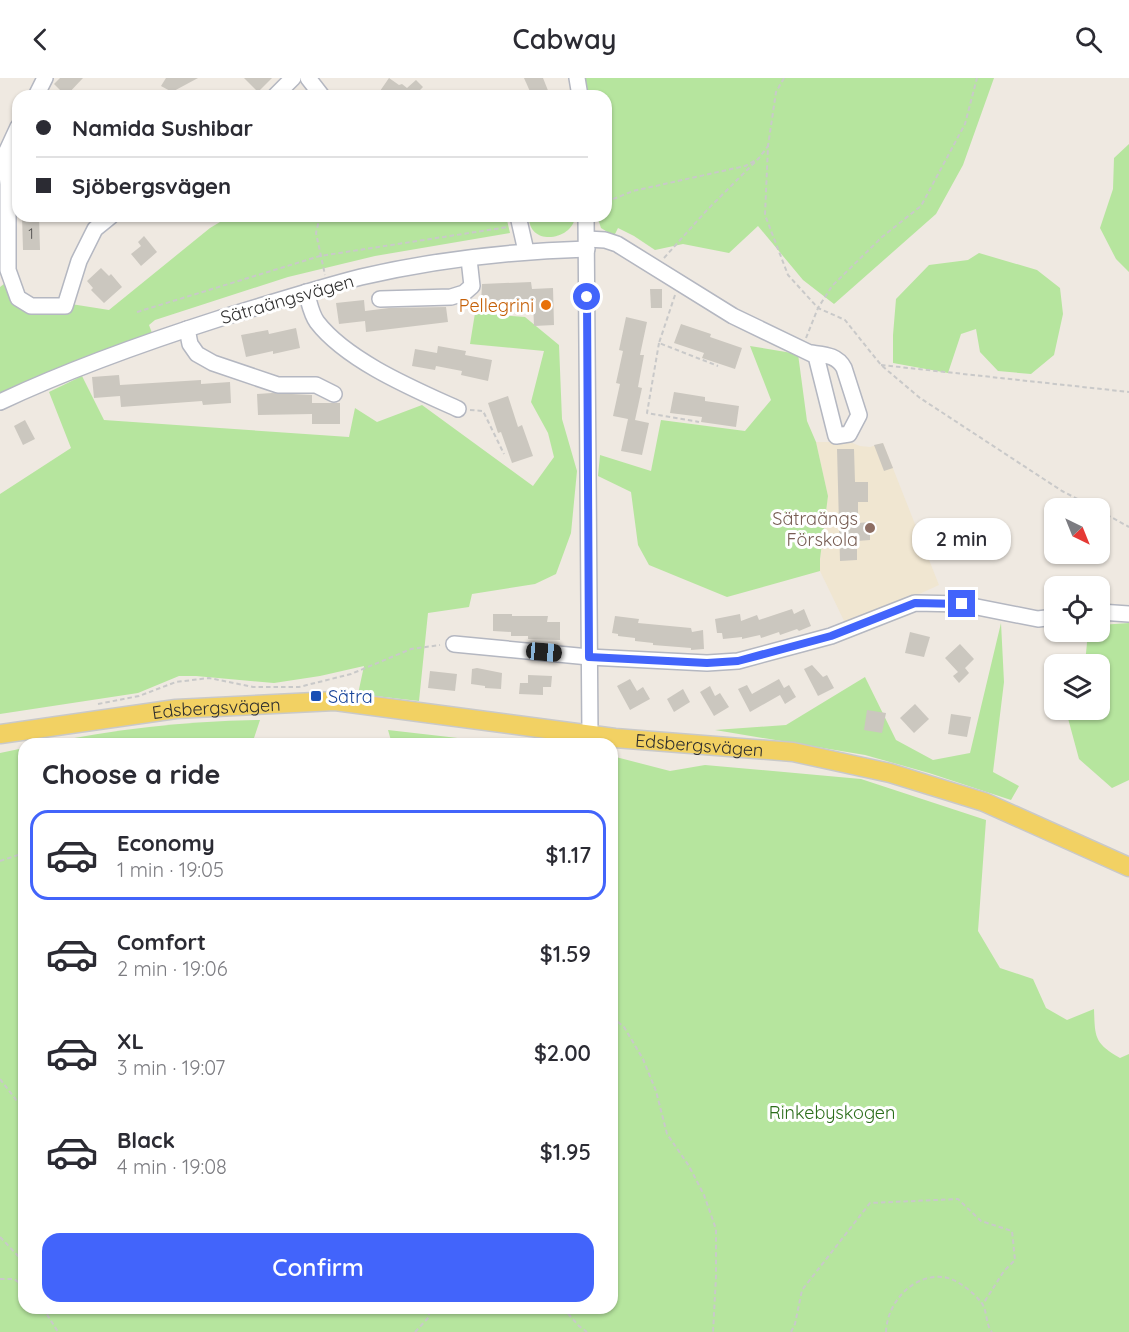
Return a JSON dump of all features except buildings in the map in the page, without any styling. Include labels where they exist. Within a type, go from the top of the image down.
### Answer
[{"type":"main road","name":"Edsbergsvägen","points":[[0,734],[176,709],[335,701],[590,734],[793,752],[890,773],[984,802],[1129,867]]},
{"type":"street","points":[[281,90],[293,78]]},
{"type":"street","points":[[308,78],[317,90]]},
{"type":"street","points":[[12,138],[2,155],[8,184],[8,270],[18,298],[31,306],[65,306],[79,261],[95,229],[104,222]]},
{"type":"street","points":[[519,222],[526,251]]},
{"type":"street","points":[[586,222],[590,734]]},
{"type":"street","name":"Sätraängsvägen","points":[[0,402],[79,367],[187,329],[328,286],[404,269],[605,240],[635,254],[679,284],[733,316],[816,356],[836,436],[849,434],[859,415],[844,368],[836,357],[807,351]]},
{"type":"street","points":[[380,299],[451,297],[464,293],[472,286],[469,259]]},
{"type":"street","points":[[306,292],[316,321],[342,346],[396,381],[458,409]]},
{"type":"street","points":[[187,329],[190,344],[197,354],[213,363],[278,385],[316,385],[334,394]]},
{"type":"street","points":[[454,644],[589,657],[707,663],[738,661],[831,636],[915,603],[962,604],[1044,618]]},
{"type":"street","points":[[1110,613],[1129,614]]},
{"type":"path","points":[[784,78],[776,92],[768,146],[765,215],[788,275],[818,308],[845,320],[881,365],[920,398],[1076,498]]},
{"type":"path","points":[[807,351],[818,308],[832,286],[882,237],[921,206],[965,124],[977,78]]},
{"type":"path","points":[[654,268],[768,146]]},
{"type":"path","points":[[612,200],[633,191],[745,166],[759,158]]},
{"type":"path","points":[[319,222],[316,233],[328,286]]},
{"type":"path","points":[[137,312],[320,256],[508,222]]},
{"type":"path","points":[[679,284],[659,343],[647,414],[699,422]]},
{"type":"path","points":[[659,343],[718,366]]},
{"type":"path","points":[[881,365],[1129,392]]},
{"type":"path","points":[[458,409],[483,411],[504,454]]},
{"type":"path","points":[[1110,517],[1129,528]]},
{"type":"path","points":[[89,706],[139,696],[176,681],[209,678],[253,687],[299,687],[351,674],[411,649],[454,644]]},
{"type":"path","points":[[0,861],[18,855]]},
{"type":"path","points":[[618,1022],[624,1027],[643,1059],[656,1091],[668,1134],[689,1166],[704,1195],[716,1229],[713,1332]]},
{"type":"path","points":[[0,1079],[18,1102]]},
{"type":"path","points":[[790,1332],[795,1324],[802,1290],[870,1203],[958,1199],[981,1221],[1012,1231],[1015,1260],[1004,1271],[983,1304]]},
{"type":"path","points":[[0,1237],[18,1256]]},
{"type":"path","points":[[886,1332],[886,1320],[910,1284],[928,1278],[945,1276],[964,1287],[983,1304],[992,1332]]},
{"type":"path","points":[[0,1280],[14,1279],[18,1282]]},
{"type":"path","points":[[48,1314],[58,1332]]},
{"type":"path","points":[[416,1332],[429,1314]]},
{"type":"path","points":[[568,1314],[587,1332]]},
{"type":"shaded area","name":"Sätraängs Förskola","points":[[816,442],[850,442],[870,447],[883,443],[939,585],[847,627],[820,571],[828,496]]},
{"type":"green space","points":[[584,78],[994,78],[963,165],[936,214],[834,304],[803,280],[758,226],[729,253],[683,244],[655,250],[618,228],[614,236],[601,228],[599,222],[612,222],[612,90],[586,90]]},
{"type":"green space","points":[[1129,144],[1129,272],[1116,259],[1100,228],[1113,189],[1114,158]]},
{"type":"green space","points":[[220,222],[507,222],[510,233],[375,256],[288,277],[155,320],[149,325],[152,333],[67,365],[0,395],[0,287],[4,284],[12,302],[31,311],[70,314],[71,304],[109,310]]},
{"type":"green space","points":[[530,222],[574,222],[567,231],[551,237],[536,233]]},
{"type":"green space","points":[[979,253],[1037,270],[1060,288],[1063,314],[1054,355],[1031,374],[998,371],[980,352],[976,329],[961,334],[948,373],[893,363],[896,299],[929,265],[968,260]]},
{"type":"green space","points":[[475,313],[525,317],[559,345],[562,419],[577,471],[571,533],[556,574],[535,584],[472,594],[469,607],[428,613],[419,701],[358,694],[364,666],[274,683],[179,676],[138,693],[0,714],[0,494],[71,448],[49,392],[82,376],[104,420],[349,437],[355,408],[377,422],[422,405],[533,486],[554,457],[548,433],[531,402],[544,351],[470,344]]},
{"type":"green space","points":[[750,346],[798,354],[807,421],[816,442],[828,496],[820,571],[727,597],[649,565],[638,545],[631,492],[598,476],[600,455],[651,471],[661,420],[745,431],[771,400]]},
{"type":"green space","points":[[1001,623],[1004,682],[993,772],[1019,786],[1011,800],[865,755],[715,730],[786,725],[865,677],[896,740],[933,760],[970,753]]},
{"type":"green space","points":[[1129,623],[1129,780],[1112,788],[1079,759],[1069,720],[1110,720],[1110,654],[1086,654],[1087,642],[1110,642],[1110,624]]},
{"type":"green space","points":[[260,720],[254,738],[76,738],[151,727]]},
{"type":"green space","points":[[388,730],[458,738],[390,738]]},
{"type":"green space","name":"Rinkebyskogen","points":[[18,749],[18,1314],[618,1314],[618,758],[670,771],[705,765],[861,779],[986,820],[978,931],[1000,968],[1033,979],[1046,1008],[1067,1020],[1094,1009],[1096,1033],[1101,1043],[1120,1058],[1129,1054],[1129,1332],[0,1332],[0,753]]},
{"type":"place","name":"Pellegrini","points":[[546,305]]},
{"type":"place","name":"Sätraängs Förskola","points":[[870,528]]},
{"type":"place","name":"Sätra","points":[[316,696]]},
{"type":"route","points":[[587,297],[589,657],[707,663],[738,661],[831,636],[915,603],[962,604]]}]
